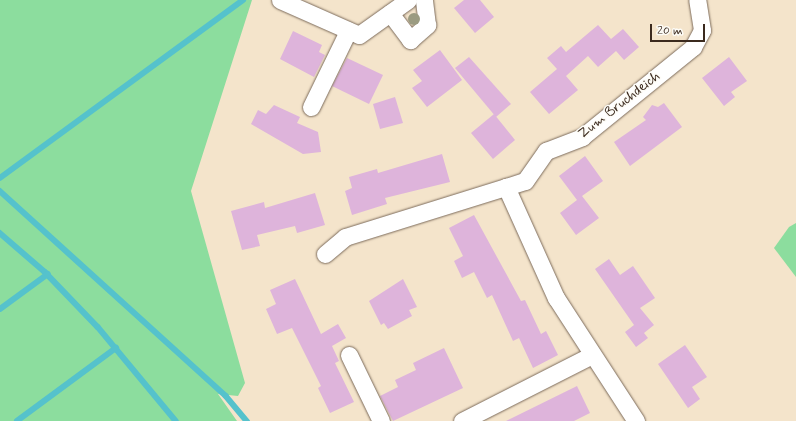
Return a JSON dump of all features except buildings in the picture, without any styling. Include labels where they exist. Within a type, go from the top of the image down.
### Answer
[{"type":"street","points":[[280,0],[359,35],[408,0]]},
{"type":"street","points":[[390,13],[410,40],[427,25],[424,0]]},
{"type":"street","name":"Zum Bruchdeich","points":[[325,254],[345,237],[526,181],[546,151],[582,137],[692,47],[702,30],[696,0]]},
{"type":"street","points":[[311,107],[348,31]]},
{"type":"street","points":[[506,187],[556,298],[636,421]]},
{"type":"street","points":[[349,355],[381,421]]},
{"type":"street","points":[[462,421],[592,355]]},
{"type":"green space","points":[[0,0],[252,0],[191,191],[245,383],[238,396],[218,394],[237,421],[0,421]]},
{"type":"green space","points":[[796,223],[796,277],[774,248],[789,227]]},
{"type":"waterway","points":[[0,178],[243,0]]},
{"type":"waterway","points":[[0,191],[226,396],[247,421]]},
{"type":"waterway","points":[[0,233],[45,272],[98,327],[176,421]]},
{"type":"waterway","points":[[0,309],[48,274]]},
{"type":"waterway","points":[[17,421],[116,348]]}]
